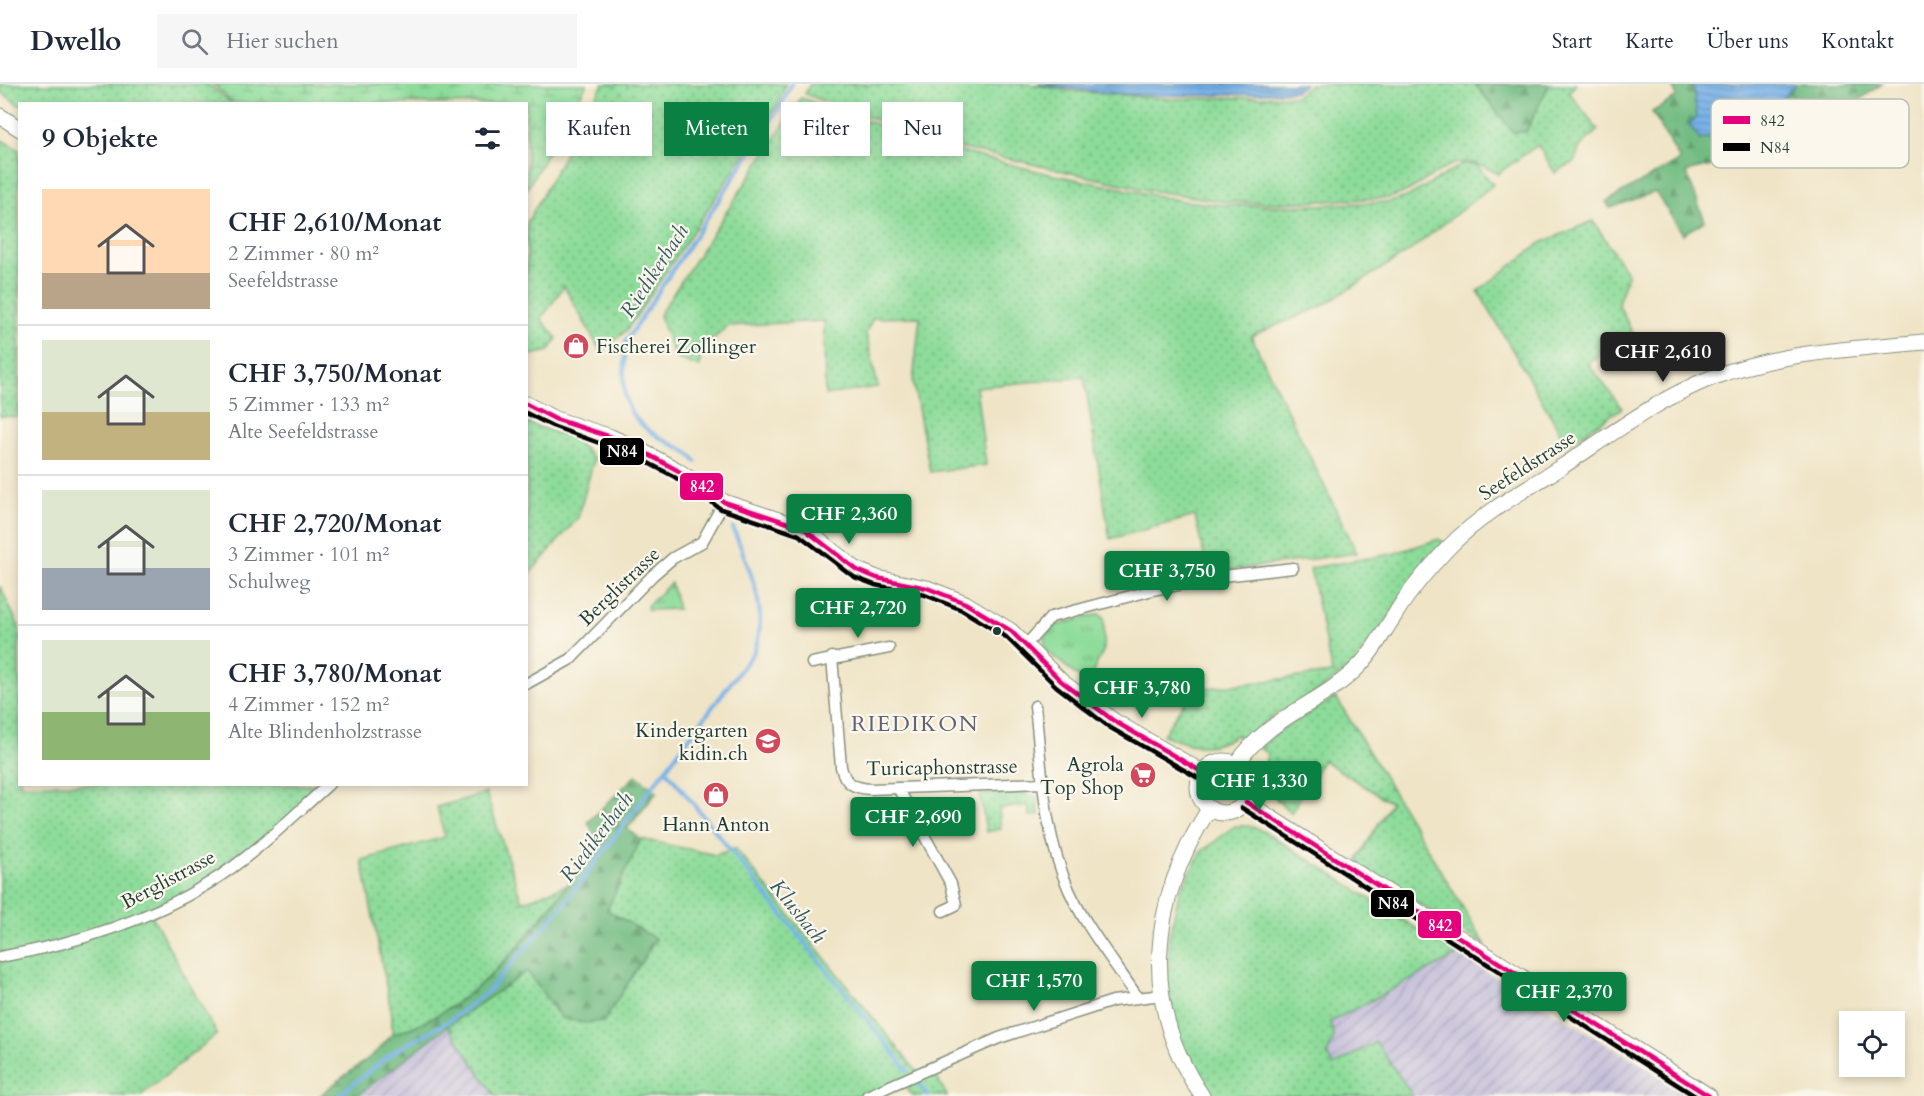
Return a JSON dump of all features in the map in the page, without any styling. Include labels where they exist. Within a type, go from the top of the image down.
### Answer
[{"type":"main road","points":[[0,116],[18,128]]},
{"type":"main road","name":"Seefeldstrasse","points":[[1237,764],[1266,730],[1340,685],[1361,664],[1408,596],[1451,545],[1500,506],[1643,414],[1708,379],[1770,360],[1814,352],[1924,342]]},
{"type":"main road","points":[[528,405],[555,419],[621,441],[677,470],[724,502],[803,528],[837,556],[866,574],[921,586],[957,599],[996,621],[1026,645],[1061,681],[1114,722],[1202,772]]},
{"type":"main road","points":[[1230,761],[1237,764],[1244,770],[1250,785],[1246,801],[1233,812],[1216,813],[1209,809],[1199,796],[1198,779],[1202,772],[1214,762],[1230,761]]},
{"type":"main road","points":[[1246,801],[1709,1096]]},
{"type":"main road","points":[[1202,1096],[1190,1077],[1171,1036],[1162,994],[1160,937],[1170,888],[1186,848],[1209,809]]},
{"type":"street","name":"Berglistrasse","points":[[528,683],[571,659],[653,575],[673,558],[702,542],[724,502]]},
{"type":"street","points":[[1026,645],[1051,617],[1157,589],[1223,576],[1293,568]]},
{"type":"street","points":[[812,663],[832,657],[889,648]]},
{"type":"street","name":"Turicaphonstrasse","points":[[832,657],[841,767],[845,779],[852,786],[898,788],[1044,783]]},
{"type":"street","points":[[1035,706],[1052,839],[1069,891],[1138,998]]},
{"type":"street","name":"Berglistrasse","points":[[0,957],[77,940],[151,912],[200,887],[258,846],[327,786]]},
{"type":"street","points":[[898,788],[951,884],[956,905],[943,911]]},
{"type":"street","points":[[867,1096],[999,1038],[1113,1001],[1162,994]]},
{"type":"shaded area","points":[[1458,955],[1679,1087],[1688,1096],[1413,1096],[1376,1042],[1334,1066],[1327,1054],[1334,1038],[1330,1022]]},
{"type":"shaded area","points":[[448,1026],[495,1096],[357,1096]]},
{"type":"green space","points":[[0,84],[208,84],[230,102],[18,102],[18,104],[0,91]]},
{"type":"green space","points":[[213,84],[587,84],[577,102],[546,102],[546,156],[528,187],[528,102],[232,102]]},
{"type":"green space","points":[[603,84],[786,84],[778,104],[769,117],[769,102],[664,102],[664,156],[743,156],[627,330],[601,352],[564,286],[541,319],[557,338],[549,351],[528,356],[528,221],[564,156],[652,156],[652,102],[593,102]]},
{"type":"green space","points":[[810,84],[1030,84],[1070,91],[1173,99],[1296,96],[1310,84],[1475,84],[1514,132],[1526,132],[1549,84],[1576,84],[1569,92],[1598,130],[1580,147],[1575,161],[1555,173],[1538,145],[1497,174],[1481,165],[1467,162],[1454,164],[1419,185],[1389,198],[1277,203],[1227,202],[1148,190],[963,149],[963,102],[882,102],[882,122],[870,118],[870,102],[827,102],[805,94]]},
{"type":"green space","points":[[1475,84],[1549,84],[1526,132],[1513,132]]},
{"type":"green space","points":[[1671,84],[1693,84],[1697,117],[1711,120],[1711,166],[1686,172],[1705,221],[1683,234],[1655,192],[1610,208],[1606,202],[1680,160],[1652,112],[1677,97]]},
{"type":"green space","points":[[1796,84],[1882,84],[1861,99],[1782,99]]},
{"type":"green space","points":[[801,98],[812,102],[798,102]]},
{"type":"green space","points":[[870,122],[882,126],[882,156],[963,156],[963,152],[1045,173],[1183,201],[1223,205],[1289,206],[1390,202],[1407,197],[1463,164],[1477,165],[1493,185],[1408,252],[1322,306],[1251,336],[1357,553],[1208,573],[1195,516],[1110,539],[1084,377],[976,387],[986,465],[930,472],[913,382],[920,317],[873,318],[866,334],[878,387],[825,395],[824,321],[728,326],[701,350],[700,367],[675,358],[659,315],[763,156],[769,156],[769,147],[781,129],[781,156],[870,156]]},
{"type":"green space","points":[[0,139],[18,149],[18,417],[0,416]]},
{"type":"green space","points":[[1593,221],[1628,274],[1618,303],[1633,334],[1588,363],[1622,408],[1567,444],[1478,291],[1541,243]]},
{"type":"green space","points":[[528,423],[575,439],[594,459],[578,518],[528,576]]},
{"type":"green space","points":[[1439,539],[1444,543],[1354,664],[1322,689],[1272,717],[1243,739],[1236,735],[1217,744],[1200,746],[1163,735],[1192,690],[1332,673],[1310,568],[1392,554]]},
{"type":"green space","points":[[671,583],[678,609],[648,610],[647,606]]},
{"type":"green space","points":[[0,586],[18,625],[18,786],[330,786],[210,891],[152,916],[217,1034],[140,1096],[0,1096]]},
{"type":"green space","points":[[1099,614],[1104,618],[1104,649],[1087,684],[1046,650],[1044,638],[1053,626]]},
{"type":"green space","points":[[1336,697],[1486,946],[1362,868],[1358,858],[1391,803],[1323,760],[1291,813],[1273,794],[1265,772],[1267,754],[1260,748],[1280,730]]},
{"type":"green space","points":[[636,775],[657,792],[627,829],[641,839],[607,910],[656,939],[604,1021],[584,1023],[561,1018],[527,971],[448,1026],[357,1096],[320,1096],[368,1059],[392,1034],[425,1021],[456,1004],[510,957],[534,929],[598,843],[588,822]]},
{"type":"green space","points":[[1018,792],[1036,797],[1039,815],[1030,816],[1028,805],[999,809],[1001,829],[986,832],[980,794]]},
{"type":"green space","points":[[486,793],[522,902],[567,885],[512,953],[469,993],[446,1010],[420,1024],[392,1034],[392,1016],[362,860],[445,837],[437,807]]},
{"type":"green space","points":[[1235,826],[1250,826],[1267,833],[1458,955],[1330,1022],[1334,1038],[1327,1054],[1333,1066],[1376,1042],[1413,1096],[1202,1096],[1179,1054],[1168,991],[1169,937],[1179,893],[1201,852]]},
{"type":"green space","points":[[641,839],[716,855],[735,848],[919,1074],[932,1068],[947,1096],[913,1096],[902,1082],[887,1089],[885,1096],[495,1096],[448,1026],[527,971],[561,1018],[606,910]]},
{"type":"water","points":[[1038,84],[1305,84],[1295,91],[1230,95],[1166,95],[1102,92]]},
{"type":"water","points":[[1693,84],[1796,84],[1782,99],[1711,99],[1711,136],[1700,140],[1689,124],[1697,117]]},
{"type":"waterway","name":"Riedikerbach","points":[[696,462],[683,450],[650,431],[638,421],[631,411],[624,388],[626,341],[782,104],[791,84]]},
{"type":"waterway","name":"Riedikerbach","points":[[338,1096],[395,1051],[450,1020],[486,993],[561,908],[754,652],[759,636],[759,605],[751,573],[733,528]]},
{"type":"waterway","name":"Klusbach","points":[[666,770],[908,1071]]},
{"type":"waterway","name":"Klusbach","points":[[919,1084],[928,1096]]},
{"type":"transit line","name":"842","points":[[528,405],[555,419],[611,437],[638,449],[677,470],[724,502],[803,528],[857,570],[877,578],[927,588],[965,603],[1011,631],[1061,681],[1114,721],[1202,772]]},
{"type":"transit line","name":"N84","points":[[528,414],[552,426],[635,456],[673,476],[721,509],[799,535],[854,577],[875,585],[925,595],[962,610],[1006,637],[1056,686],[1109,727],[1198,778]]},
{"type":"transit line","name":"842","points":[[1246,802],[1709,1096]]},
{"type":"transit line","name":"N84","points":[[1242,808],[1695,1096]]},
{"type":"place","name":"Fischerei Zollinger","points":[[576,346]]},
{"type":"place","name":"Kindergarten kidin.ch","points":[[768,741]]},
{"type":"place","name":"Agrola Top Shop","points":[[1143,775]]},
{"type":"place","name":"Hann Anton","points":[[716,795]]},
{"type":"district","name":"RIEDIKON","points":[[915,723]]}]
